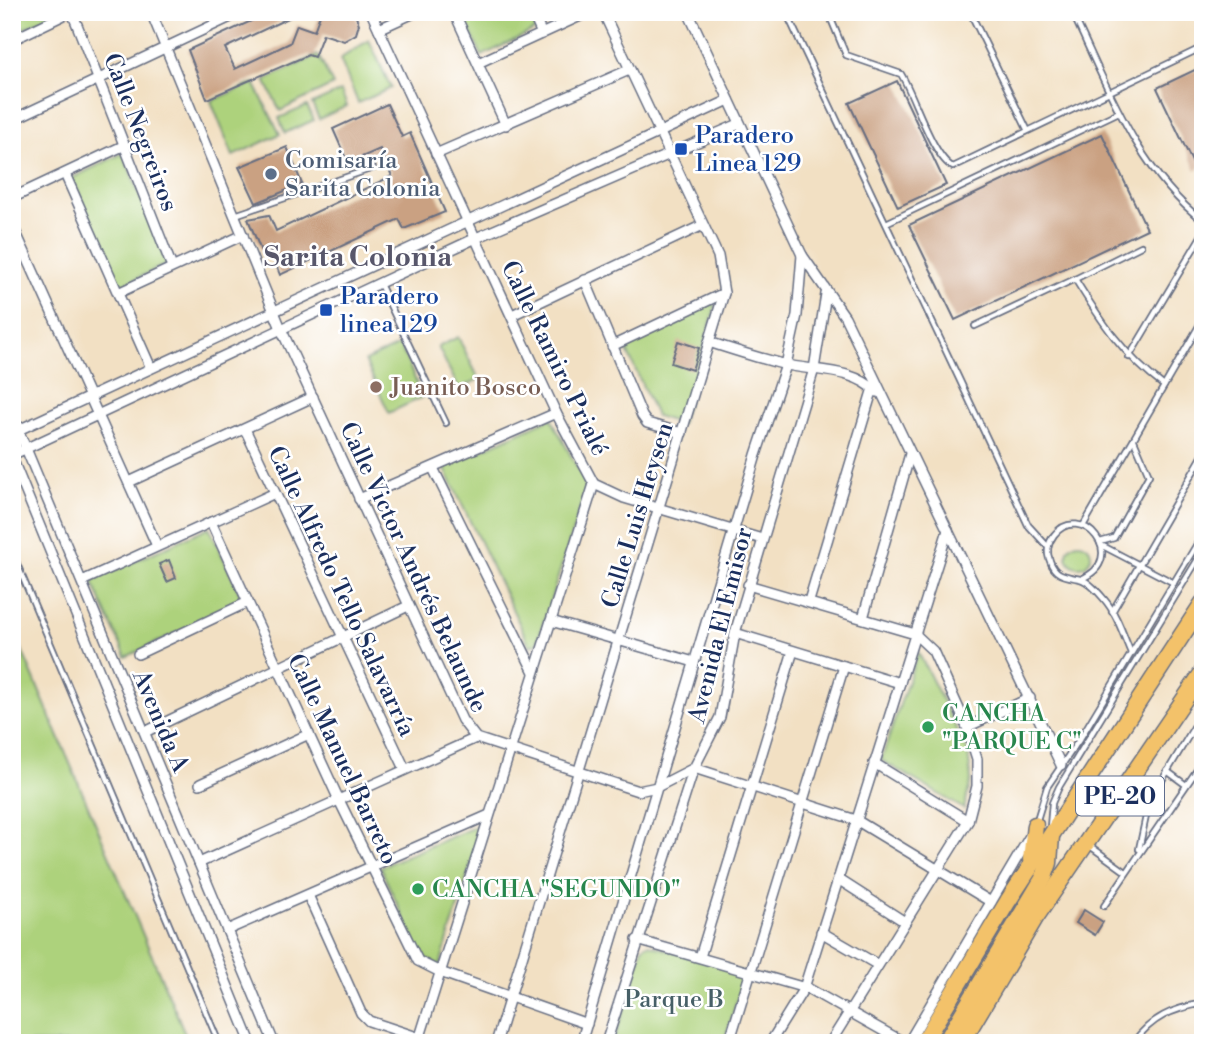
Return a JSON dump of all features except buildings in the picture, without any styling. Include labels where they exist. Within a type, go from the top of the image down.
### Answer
[{"type":"highway","name":"PE-20","points":[[923,1043],[1028,869],[1203,603]]},
{"type":"highway","name":"PE-20","points":[[961,1043],[1035,918],[1203,672]]},
{"type":"highway","points":[[1028,869],[1033,855],[1035,825]]},
{"type":"highway","points":[[945,1043],[1044,877],[1049,863],[1051,835]]},
{"type":"street","points":[[12,40],[71,12]]},
{"type":"street","name":"Calle Negreiros","points":[[71,12],[100,78],[172,267]]},
{"type":"street","name":"Calle Victor Andrés Belaunde","points":[[151,12],[282,331],[462,720],[475,738],[638,791],[657,787],[694,768]]},
{"type":"street","points":[[12,120],[241,12]]},
{"type":"street","name":"Calle Ramiro Prialé","points":[[371,12],[556,413],[594,484],[624,498],[762,539]]},
{"type":"street","points":[[379,29],[416,12]]},
{"type":"street","points":[[454,12],[506,125]]},
{"type":"street","points":[[532,12],[542,34]]},
{"type":"street","points":[[478,63],[589,12]]},
{"type":"street","name":"Calle Luis Heysen","points":[[496,1043],[724,293],[718,256],[603,12]]},
{"type":"street","points":[[688,12],[802,256],[826,294],[845,317],[1061,765]]},
{"type":"street","points":[[436,154],[629,70]]},
{"type":"street","points":[[15,431],[729,100]]},
{"type":"street","points":[[12,456],[476,238],[740,124]]},
{"type":"street","points":[[12,198],[125,145]]},
{"type":"street","points":[[65,174],[151,369]]},
{"type":"street","points":[[12,224],[157,546]]},
{"type":"street","points":[[512,314],[704,225]]},
{"type":"street","points":[[118,293],[243,235]]},
{"type":"street","name":"Avenida El Emisor","points":[[581,1043],[735,531],[755,455],[786,365],[797,315],[802,256]]},
{"type":"street","points":[[585,280],[648,423],[682,433]]},
{"type":"street","points":[[612,346],[724,293]]},
{"type":"street","name":"Avenida El Emisor","points":[[606,1043],[694,768],[720,717],[735,633],[814,369],[826,294]]},
{"type":"street","points":[[709,342],[786,365],[843,373],[873,387],[884,398]]},
{"type":"street","points":[[809,601],[873,387]]},
{"type":"street","points":[[129,482],[313,397]]},
{"type":"street","points":[[359,499],[556,413]]},
{"type":"street","name":"Avenida A","points":[[12,415],[15,431],[27,449],[274,1043]]},
{"type":"street","name":"Calle Alfredo Tello Salavarría","points":[[246,429],[405,769]]},
{"type":"street","points":[[863,618],[910,454]]},
{"type":"street","name":"Avenida A","points":[[12,456],[251,1043]]},
{"type":"street","points":[[433,468],[534,672]]},
{"type":"street","points":[[308,895],[361,1013],[369,1021],[419,1040],[594,484]]},
{"type":"street","points":[[82,581],[275,493]]},
{"type":"street","name":"Calle Manuel Barreto","points":[[211,522],[339,800],[418,961],[440,972],[587,1024]]},
{"type":"street","points":[[770,1043],[804,988],[948,530]]},
{"type":"street","points":[[748,585],[915,634],[933,651],[967,727],[977,759],[978,778],[968,821],[830,1043]]},
{"type":"street","points":[[138,654],[248,602]]},
{"type":"street","points":[[145,732],[408,606]]},
{"type":"street","points":[[551,621],[694,662]]},
{"type":"street","points":[[735,633],[900,683]]},
{"type":"street","points":[[700,957],[793,651]]},
{"type":"street","points":[[729,1043],[844,666]]},
{"type":"street","points":[[967,727],[1030,698]]},
{"type":"street","points":[[200,784],[309,734]]},
{"type":"street","points":[[199,863],[475,738]]},
{"type":"street","points":[[874,763],[968,821]]},
{"type":"street","points":[[694,768],[856,820],[990,902]]},
{"type":"street","points":[[227,930],[489,815]]},
{"type":"street","points":[[637,940],[804,988],[906,1043],[1035,825]]},
{"type":"street","points":[[838,879],[905,922]]},
{"type":"street","points":[[821,932],[878,965]]},
{"type":"lane","points":[[786,12],[1028,525],[1048,547],[1051,565],[1064,577],[1081,579],[1090,575],[1101,562],[1101,543]]},
{"type":"lane","points":[[828,12],[846,55],[901,74],[950,166],[1203,47]]},
{"type":"lane","points":[[970,12],[1027,129]]},
{"type":"lane","points":[[1072,12],[1119,112],[1157,172],[1203,221]]},
{"type":"lane","points":[[886,223],[1119,112]]},
{"type":"lane","points":[[235,215],[373,169]]},
{"type":"lane","points":[[1129,357],[1203,233]]},
{"type":"lane","points":[[975,326],[1141,246]]},
{"type":"lane","points":[[1075,279],[1103,326],[1129,357],[1164,386]]},
{"type":"lane","points":[[380,284],[446,423]]},
{"type":"lane","points":[[1083,526],[1203,319]]},
{"type":"lane","points":[[1101,543],[1114,538],[1149,475],[1134,439]]},
{"type":"lane","points":[[1112,612],[1203,455]]},
{"type":"lane","points":[[1048,547],[1057,531],[1074,525],[1083,526],[1092,530],[1101,543],[1174,583]]},
{"type":"lane","points":[[1035,825],[1043,795],[1203,534]]},
{"type":"lane","points":[[1051,835],[1050,812],[1059,787],[1203,551]]},
{"type":"lane","points":[[12,552],[219,1043]]},
{"type":"lane","points":[[1081,579],[1105,600],[1131,653]]},
{"type":"lane","points":[[1139,852],[1146,811],[1203,712]]},
{"type":"lane","points":[[1104,906],[1203,761]]},
{"type":"lane","points":[[1167,771],[1186,785]]},
{"type":"lane","points":[[1086,844],[1126,872]]},
{"type":"lane","points":[[1133,1043],[1157,1017],[1175,1009],[1203,1003]]},
{"type":"green space","points":[[12,12],[58,12],[12,34]]},
{"type":"green space","points":[[461,12],[529,12],[537,29],[482,56]]},
{"type":"green space","points":[[369,40],[391,88],[358,103],[340,59]]},
{"type":"green space","points":[[318,55],[333,85],[280,111],[265,80]]},
{"type":"green space","points":[[254,83],[280,134],[233,156],[211,101]]},
{"type":"green space","points":[[341,91],[347,106],[319,119],[312,104]]},
{"type":"green space","points":[[307,106],[314,120],[285,133],[279,118]]},
{"type":"green space","points":[[123,153],[167,264],[123,285],[119,282],[72,178]]},
{"type":"green space","points":[[712,303],[716,305],[681,424],[656,416],[624,344]]},
{"type":"green space","points":[[458,337],[479,379],[459,389],[438,347]]},
{"type":"green space","points":[[400,345],[423,397],[389,413],[365,361]]},
{"type":"green space","points":[[551,418],[587,486],[537,643],[530,646],[444,467]]},
{"type":"green space","points":[[209,527],[244,602],[126,657],[92,581]]},
{"type":"green space","points":[[1079,543],[1088,546],[1091,555],[1088,564],[1079,567],[1070,564],[1067,555],[1070,546]]},
{"type":"green space","points":[[12,627],[189,1043],[12,1043]]},
{"type":"green space","points":[[918,652],[968,751],[971,780],[964,809],[881,760]]},
{"type":"green space","points":[[484,823],[440,965],[422,957],[380,867]]},
{"type":"green space","name":"Parque B","points":[[648,944],[745,973],[724,1043],[613,1043],[643,947]]},
{"type":"place","name":"Paradero Linea 129","points":[[681,149]]},
{"type":"place","name":"Comisaría Sarita Colonia","points":[[271,174]]},
{"type":"place","name":"Paradero linea 129","points":[[326,310]]},
{"type":"place","name":"Juanito Bosco","points":[[376,387]]},
{"type":"place","name":"CANCHA \"PARQUE C\"","points":[[928,727]]},
{"type":"place","name":"CANCHA \"SEGUNDO\"","points":[[418,889]]},
{"type":"district","name":"Sarita Colonia","points":[[358,256]]}]
